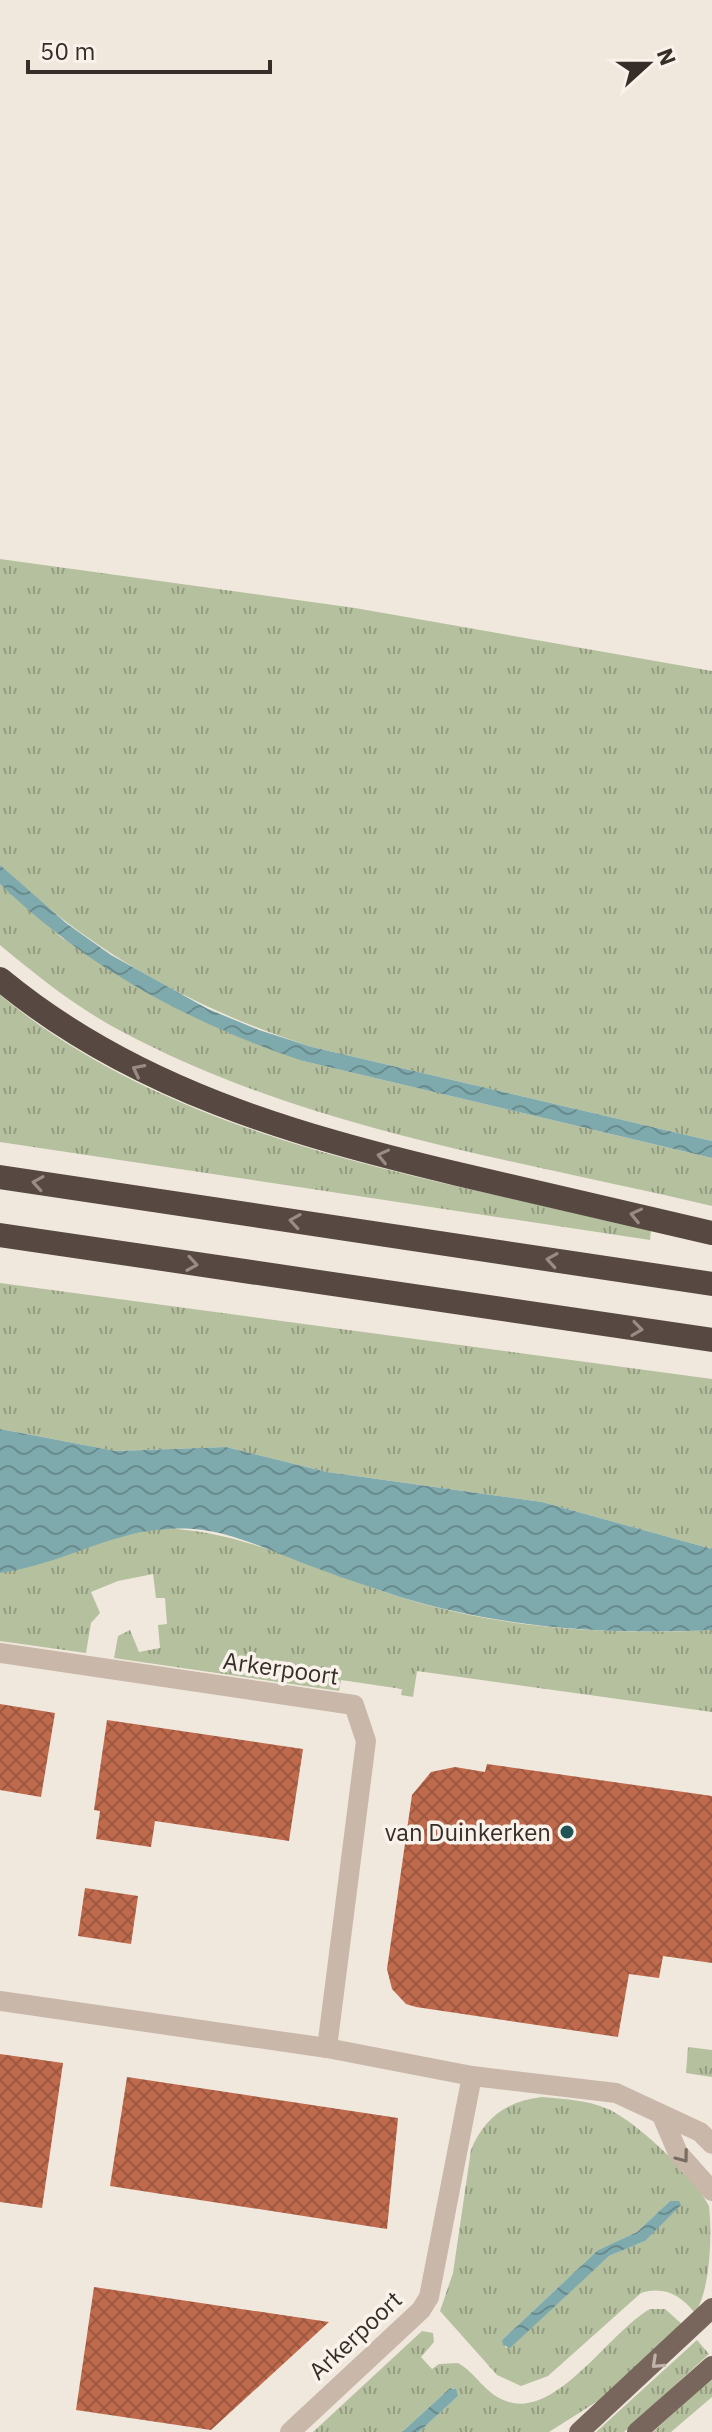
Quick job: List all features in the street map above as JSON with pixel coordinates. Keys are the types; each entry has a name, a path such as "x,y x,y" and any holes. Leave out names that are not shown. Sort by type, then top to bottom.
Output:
{"highway":[{"path":"0,979 103,1051 186,1093 235,1112 338,1145 712,1233"},
{"path":"0,1177 712,1284"},
{"path":"0,1235 712,1340"}],"main road":[{"path":"579,2432 674,2347 712,2308"},
{"path":"637,2432 712,2366"}],"street":[{"name":"Arkerpoort","path":"0,1653 354,1705 366,1741 327,2048"},
{"path":"0,2001 327,2048 472,2076 616,2093 646,2106 663,2118 700,2132 712,2144"},
{"name":"Arkerpoort","path":"290,2432 421,2310 429,2297 472,2076"},
{"path":"663,2118 678,2153 712,2191"}],"green space":[{"path":"0,559 355,608 712,671 712,1141 312,1047 268,1032 185,996 146,974 107,951 34,896 0,865"},
{"path":"0,884 62,938 303,1061 712,1158 712,1206 409,1137 260,1092 189,1064 87,1011 0,945"},
{"path":"0,995 71,1046 147,1087 227,1121 396,1172 651,1230 650,1240 0,1142"},
{"path":"0,1283 712,1379 712,1549 542,1502 327,1472 226,1447 116,1451 0,1429"},
{"path":"162,1528 193,1531 253,1545 400,1597 477,1616 593,1630 712,1630 712,1712 417,1671 413,1697 401,1695 402,1689 341,1680 339,1691 114,1658 118,1636 130,1630 139,1652 160,1648 158,1625 167,1624 165,1598 156,1598 153,1574 118,1581 91,1592 100,1613 91,1623 86,1653 0,1641 0,1573 107,1539"},
{"path":"688,2047 712,2050 712,2077 686,2073"},
{"path":"529,2099 575,2100 608,2109 649,2138 679,2166 709,2206 710,2245 704,2290 695,2313 684,2301 671,2294 657,2291 641,2293 548,2376 521,2386 497,2375 440,2311 453,2273 471,2150 490,2120 508,2107","holes":["670,2201 645,2241 609,2256 506,2348 502,2340 598,2250 637,2232"]},
{"path":"650,2309 665,2309 683,2325 609,2394 549,2432 419,2432 458,2396 454,2388 450,2388 402,2432 313,2432 422,2331 433,2333 434,2342 421,2357 432,2369 439,2364 458,2363 499,2398 525,2403 544,2398 563,2386"},
{"path":"697,2340 709,2354 624,2432 596,2432"},
{"path":"712,2378 712,2397 671,2432 653,2432"}],"water":[{"path":"0,865 66,923 111,955 208,1009 259,1030 312,1047 712,1141 712,1158 303,1061 261,1046 180,1010 104,967 68,942 0,884"},
{"path":"0,1429 116,1451 226,1447 327,1472 542,1502 712,1549 712,1630 593,1630 477,1616 400,1597 238,1538 193,1529 141,1532 26,1568 0,1573"},
{"path":"670,2201 679,2201 681,2205 645,2241 609,2256 510,2348 503,2345 502,2340 598,2250 637,2232"},
{"path":"450,2388 456,2389 458,2396 419,2432 402,2432"}],"building":[{"path":"0,1704 55,1713 41,1797 0,1790"},
{"path":"107,1720 303,1749 289,1841 155,1821 151,1847 96,1839 100,1811 94,1810"},
{"path":"487,1764 712,1796 712,1963 663,1956 659,1978 629,1974 618,2037 416,2007 406,2004 392,1989 387,1969 412,1795 431,1772 455,1767 485,1772"},
{"path":"85,1888 138,1896 131,1944 78,1936"},
{"path":"0,2054 63,2063 42,2208 0,2202"},
{"path":"127,2077 398,2118 387,2229 110,2186"},
{"path":"94,2287 329,2322 211,2430 76,2410"}],"place":[{"name":"van Duinkerken","path":"567,1832"}]}
